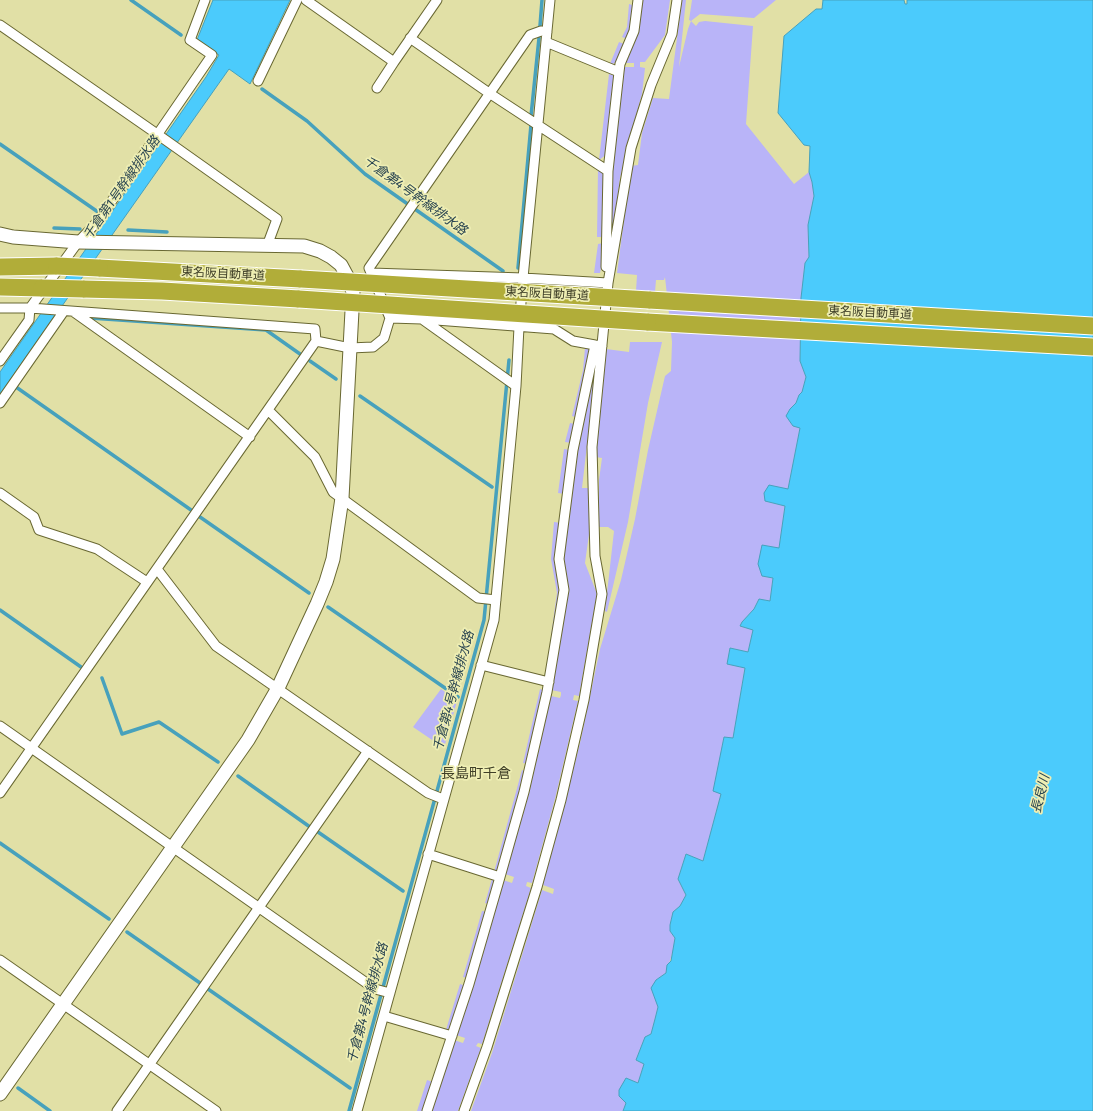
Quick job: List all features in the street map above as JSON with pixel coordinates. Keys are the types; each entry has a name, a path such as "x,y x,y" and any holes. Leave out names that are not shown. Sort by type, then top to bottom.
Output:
{"highway":[{"name":"東名阪自動車道","path":"0,267 57,266 99,268 1093,326"},
{"name":"東名阪自動車道","path":"0,287 162,291 750,328 1093,347"}],"street":[{"path":"0,361 29,320 32,309 98,221 212,55 190,40 205,0"},
{"path":"258,81 297,0"},
{"path":"306,0 394,62"},
{"path":"377,88 437,0"},
{"path":"357,1111 384,1016 384,991 428,854 442,798 494,620 490,600 514,384 550,0"},
{"path":"608,283 606,258 608,171 620,64 634,32 638,0"},
{"path":"427,1111 469,984 500,877 524,792 549,682 564,590 559,559 573,450 598,345 631,148 651,85 672,34 677,0"},
{"path":"0,25 158,134 277,219 267,246"},
{"path":"316,341 350,348 373,347 384,338 390,318 368,268 530,35 541,31 547,32"},
{"path":"410,38 489,93 608,171"},
{"path":"546,42 619,72"},
{"path":"0,234 13,237 82,242 304,246 320,251 341,265 353,292 342,498 334,551 326,582 278,688 248,740 0,1094"},
{"path":"371,274 523,278 608,283"},
{"path":"0,308 66,311 316,329 316,341 0,793"},
{"path":"0,403 66,311"},
{"path":"66,311 250,436"},
{"path":"390,318 554,329 573,340 598,345"},
{"path":"422,319 514,384"},
{"path":"464,1111 487,1047 537,887 561,800 584,700 602,594 595,556 592,447 598,345"},
{"path":"268,410 315,457 333,492 478,598 490,600"},
{"path":"0,493 34,517 39,530 97,549 147,582"},
{"path":"157,569 216,646 431,794 442,798"},
{"path":"481,664 549,682"},
{"path":"0,726 173,848 384,991"},
{"path":"117,1111 368,751"},
{"path":"428,854 500,877"},
{"path":"0,960 216,1111"},
{"path":"384,1016 452,1036"}],"shaded area":[{"path":"641,0 670,0 665,35 645,62 640,62 640,67 645,68 642,94 620,178 610,256 612,159 624,67 634,67 634,63 624,63"},
{"path":"682,0 686,0 679,67 691,21 696,26 699,22 705,21 753,26 746,124 794,184 809,172 812,182 814,196 808,225 809,257 805,263 801,298 800,361 806,377 802,392 796,403 790,409 793,426 800,428 788,489 765,501 785,506 779,549 762,546 762,576 773,578 770,601 759,599 754,609 740,626 753,630 748,652 730,648 727,664 745,667 733,739 724,737 721,752 721,794 703,861 686,854 678,879 686,895 680,906 673,912 670,931 675,938 673,951 666,973 656,980 658,1007 651,1034 645,1037 636,1060 644,1064 638,1083 626,1078 619,1096 626,1103 623,1111 471,1111 492,1053 542,890 553,894 554,889 543,885 580,743 600,649 621,580 665,376 671,371 672,342 665,277 664,280 656,280 655,292 636,291 637,275 617,273 631,166 638,165 642,133 653,98 669,99"},
{"path":"692,0 776,0 754,18 700,14 691,21 689,20"},
{"path":"629,4 635,6 628,39 622,37 627,27"},
{"path":"619,42 624,44 618,61 611,65 610,64"},
{"path":"609,74 616,76 607,154 599,160"},
{"path":"598,168 605,173 604,237 597,237"},
{"path":"603,243 603,258 600,273 594,273 598,244"},
{"path":"630,342 662,342 648,403 628,522 607,612 605,611 614,531 608,527 599,527 599,480 602,458 596,457 606,349 629,352"},
{"path":"591,347 578,415 575,417 572,416 583,370 585,348"},
{"path":"596,359 582,488 589,488 590,527 585,563 597,594 579,696 574,695 573,700 578,701 555,799 532,883 527,882 526,886 531,888 482,1044 478,1043 476,1046 481,1048 458,1111 430,1111 454,1040 463,1043 465,1038 456,1035 503,880 512,883 514,877 505,874 529,793 551,696 560,698 561,695 561,692 551,690 568,591 562,559 576,453"},
{"path":"570,423 575,424 572,443 565,442"},
{"path":"564,449 570,450 565,494 558,493"},
{"path":"554,522 561,523 562,590 553,637 551,636 557,593 551,559"},
{"path":"441,689 457,701 444,748 413,727"},
{"path":"540,689 545,691 528,764 523,763"},
{"path":"522,770 526,772 499,870 494,872"},
{"path":"492,879 496,884 488,904 485,903"},
{"path":"482,911 488,912 467,978 463,977"},
{"path":"460,984 465,987 451,1030 445,1033"},
{"path":"427,1080 433,1082 423,1111 417,1111"}],"water":[{"path":"213,0 290,0 250,84 229,69 0,394 0,372 206,77 219,55 197,40"},
{"name":"長良川","path":"823,0 904,0 905,4 907,4 907,0 1093,0 1093,1111 623,1111 626,1103 619,1096 619,1090 626,1078 638,1083 644,1064 636,1060 645,1037 651,1034 658,1007 651,988 656,980 666,973 667,965 671,961 675,938 670,931 670,925 673,912 680,906 686,895 678,879 686,854 703,861 721,794 713,791 724,737 733,738 745,668 727,664 730,648 748,652 753,630 740,626 754,609 759,599 770,601 773,578 762,576 758,564 762,545 779,548 785,506 765,501 764,493 769,485 788,489 800,428 793,426 786,416 802,392 806,377 800,361 801,298 805,263 809,257 808,225 814,196 809,172 810,146 804,145 778,113 784,36 816,9 822,9"}],"waterway":[{"path":"131,0 181,35"},
{"path":"540,26 542,0"},
{"path":"531,116 539,38"},
{"name":"千倉第4号幹線排水路","path":"262,89 307,121 365,174 503,271"},
{"path":"518,268 531,125"},
{"name":"千倉第1号幹線排水路","path":"0,144 98,212"},
{"name":"千倉第1号幹線排水路","path":"54,228 80,229"},
{"path":"128,230 167,232"},
{"path":"90,318 266,330 300,354"},
{"name":"千倉第4号幹線排水路","path":"349,1111 484,620 509,360"},
{"path":"310,361 336,379"},
{"path":"16,387 191,510"},
{"path":"360,396 492,487"},
{"path":"200,517 309,593"},
{"path":"328,607 458,697"},
{"path":"0,610 81,667"},
{"path":"102,678 122,734 159,722 218,762"},
{"path":"238,776 310,827"},
{"path":"318,832 403,891"},
{"path":"0,843 109,919"},
{"path":"127,932 200,983"},
{"path":"208,989 350,1088"},
{"path":"18,1088 50,1111"}],"district":[{"name":"長島町千倉","path":"476,774"}]}
